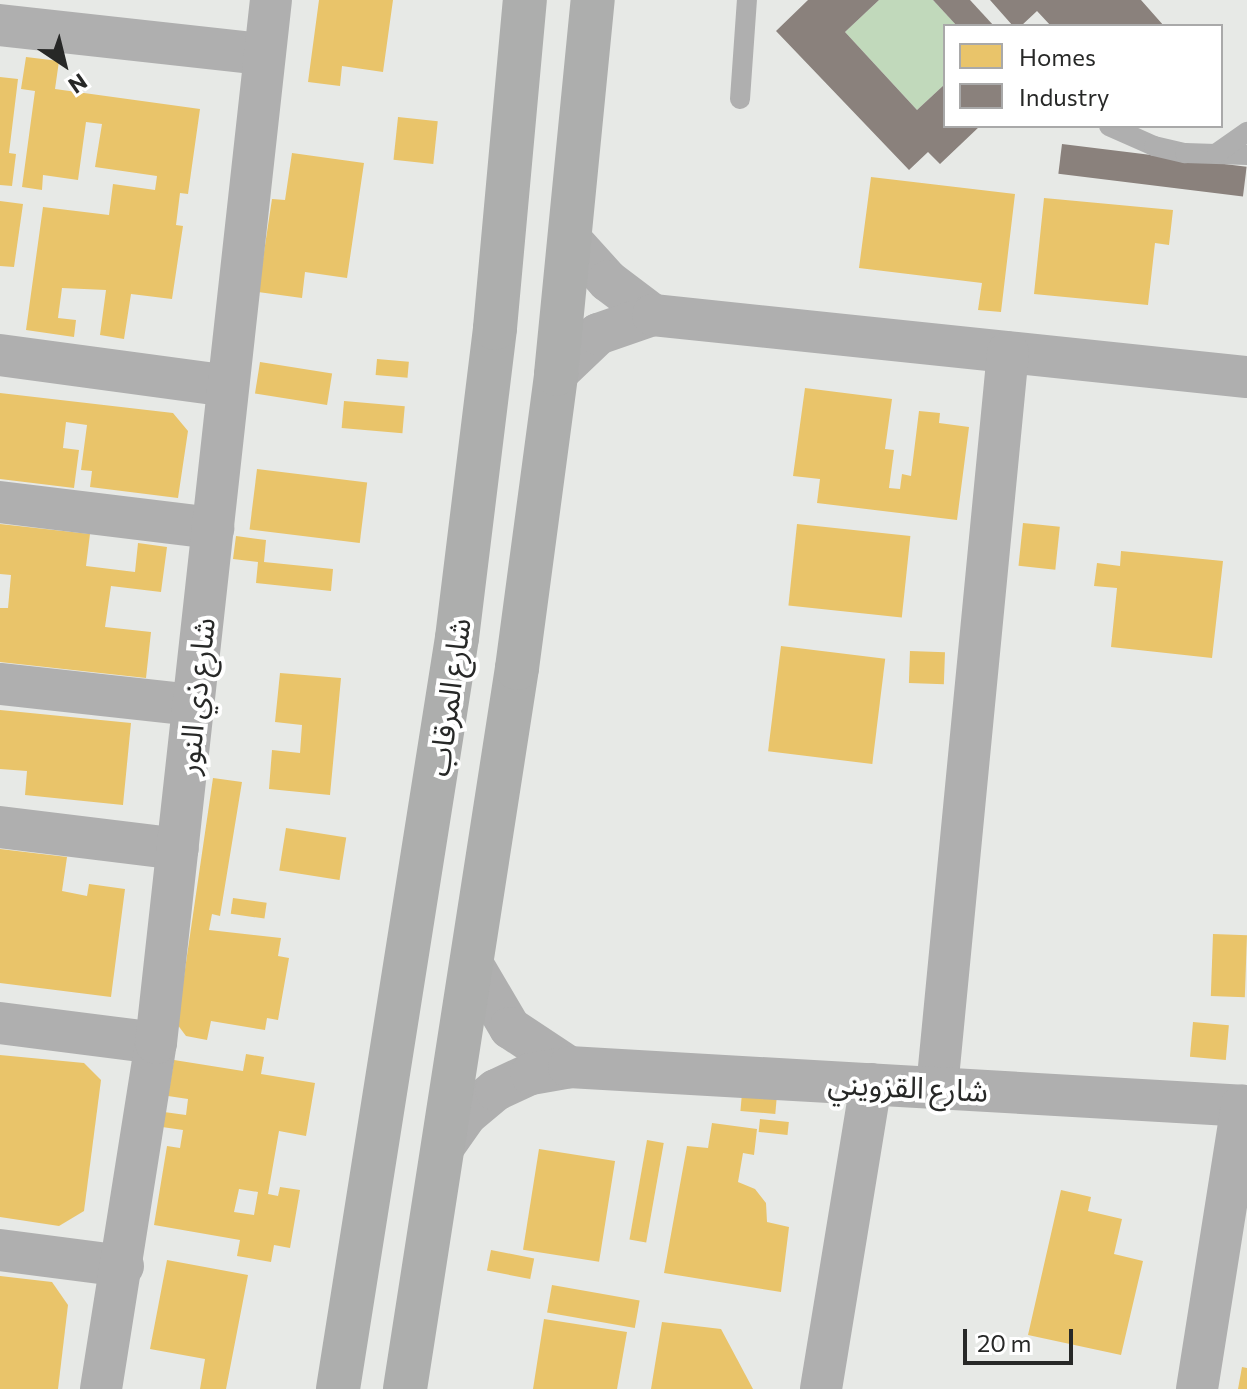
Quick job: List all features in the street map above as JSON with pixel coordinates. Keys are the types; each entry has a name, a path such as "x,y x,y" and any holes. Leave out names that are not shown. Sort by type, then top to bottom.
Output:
{"main road":[{"name":"شارع المرقاب","path":"338,1389 457,638 495,328 525,0"},
{"path":"405,1389 474,967 556,374 593,0"}],"street":[{"name":"شارع ذي النور","path":"101,1389 123,1266 156,1043 271,0"},
{"path":"0,25 264,54"},
{"path":"570,239 608,281 653,315"},
{"path":"556,374 598,334 653,315 1247,377"},
{"path":"937,1088 1008,352"},
{"path":"0,355 228,386"},
{"path":"0,502 213,528"},
{"path":"0,684 194,705"},
{"path":"0,827 178,849"},
{"path":"474,967 510,1028 569,1067"},
{"path":"0,1023 156,1043"},
{"name":"شارع القزويني","path":"445,1145 466,1115 496,1090 531,1074 569,1067 1244,1106"},
{"path":"821,1389 871,1084"},
{"path":"1197,1389 1244,1106"},
{"path":"0,1250 123,1266"}],"lane":[{"path":"740,99 747,0"},
{"path":"1114,128 1154,146 1247,155"},
{"path":"1217,153 1247,132"}],"green space":[{"path":"879,0 933,0 955,24 943,24 943,86 917,110 845,32"}],"building: Homes":[{"path":"319,0 393,0 383,72 342,66 340,86 308,82"},
{"path":"26,57 59,61 55,89 200,109 188,194 180,193 176,225 183,226 172,299 131,294 124,339 100,335 106,290 62,288 58,318 76,320 74,337 26,330 43,207 109,215 113,184 155,190 157,176 95,167 102,124 86,122 78,180 43,175 42,190 22,187 35,91 21,89"},
{"path":"0,77 18,79 9,153 16,154 12,186 0,185"},
{"path":"398,117 438,121 433,164 394,160"},
{"path":"292,153 364,163 347,278 305,272 302,298 258,292 272,199 285,200"},
{"path":"871,177 1015,194 1001,312 978,310 982,283 859,268"},
{"path":"1044,198 1173,210 1169,245 1155,243 1148,305 1034,294"},
{"path":"0,201 23,204 14,267 0,266"},
{"path":"377,359 409,362 407,378 376,375"},
{"path":"260,362 332,373 327,405 255,394"},
{"path":"805,388 892,399 885,449 894,450 889,488 900,489 902,474 911,476 919,411 940,413 939,423 969,427 957,520 817,503 820,479 793,476"},
{"path":"0,393 173,413 188,431 178,498 90,487 92,471 81,470 87,425 66,422 63,448 79,450 74,488 0,479"},
{"path":"344,401 405,406 402,433 342,428"},
{"path":"257,469 367,483 360,543 250,530"},
{"path":"1023,523 1060,527 1055,570 1019,566"},
{"path":"0,524 90,534 86,566 135,572 138,543 167,547 161,592 111,586 105,627 151,632 146,678 0,662 0,608 8,608 11,575 0,574"},
{"path":"797,524 910,536 902,617 788,606"},
{"path":"236,536 266,540 264,562 333,569 331,591 256,583 258,562 233,559"},
{"path":"1121,551 1223,561 1212,658 1111,647 1117,588 1094,586 1097,563 1120,566"},
{"path":"781,646 885,659 872,764 768,751"},
{"path":"910,651 945,652 944,684 909,683"},
{"path":"280,673 341,678 330,795 269,789 272,750 300,753 302,725 275,722"},
{"path":"0,710 131,723 123,805 25,795 27,771 0,769"},
{"path":"213,778 242,782 220,916 212,914 209,930 281,938 278,956 289,958 278,1020 267,1018 265,1030 211,1021 207,1040 186,1036 177,1024"},
{"path":"286,828 346,838 340,880 279,870"},
{"path":"0,849 67,857 62,891 87,896 89,884 125,889 111,997 0,983"},
{"path":"233,898 267,903 264,919 231,914"},
{"path":"1213,934 1247,935 1245,997 1211,996"},
{"path":"1193,1022 1229,1025 1226,1060 1190,1057"},
{"path":"246,1054 264,1057 261,1074 315,1083 306,1136 279,1131 268,1194 278,1196 280,1187 300,1190 290,1248 274,1245 271,1262 237,1256 240,1240 154,1225 167,1146 180,1148 183,1130 162,1127 164,1112 186,1115 188,1099 168,1096 174,1060 243,1071","holes":["239,1189 258,1192 254,1215 234,1212"]},
{"path":"0,1055 84,1063 101,1080 84,1211 59,1226 0,1217"},
{"path":"742,1093 777,1096 775,1114 740,1111"},
{"path":"760,1119 789,1122 787,1135 759,1132"},
{"path":"712,1123 757,1129 754,1155 743,1153 738,1182 755,1189 766,1203 767,1222 789,1227 781,1292 664,1273 687,1146 708,1148"},
{"path":"647,1140 664,1143 646,1242 629,1239"},
{"path":"539,1149 615,1161 599,1262 523,1250"},
{"path":"1061,1190 1091,1197 1088,1211 1122,1219 1114,1254 1143,1261 1121,1355 1028,1335"},
{"path":"491,1250 534,1258 530,1279 487,1271"},
{"path":"167,1260 248,1275 226,1389 200,1389 205,1359 150,1349"},
{"path":"0,1276 52,1282 68,1305 58,1389 0,1389"},
{"path":"552,1285 640,1300 635,1328 547,1313"},
{"path":"544,1319 627,1332 617,1389 533,1389"},
{"path":"662,1322 721,1329 753,1389 651,1389"},
{"path":"1242,1367 1247,1368 1247,1389 1238,1389"}],"building: Industry":[{"path":"808,0 879,0 845,32 917,110 943,86 943,128 978,128 940,164 928,152 909,170 776,31"},
{"path":"933,0 970,0 992,24 955,24"},
{"path":"990,0 1141,0 1162,24 1049,24 1037,11 1023,24 1011,24"},
{"path":"1062,144 1247,167 1243,196 1058,174"}]}
